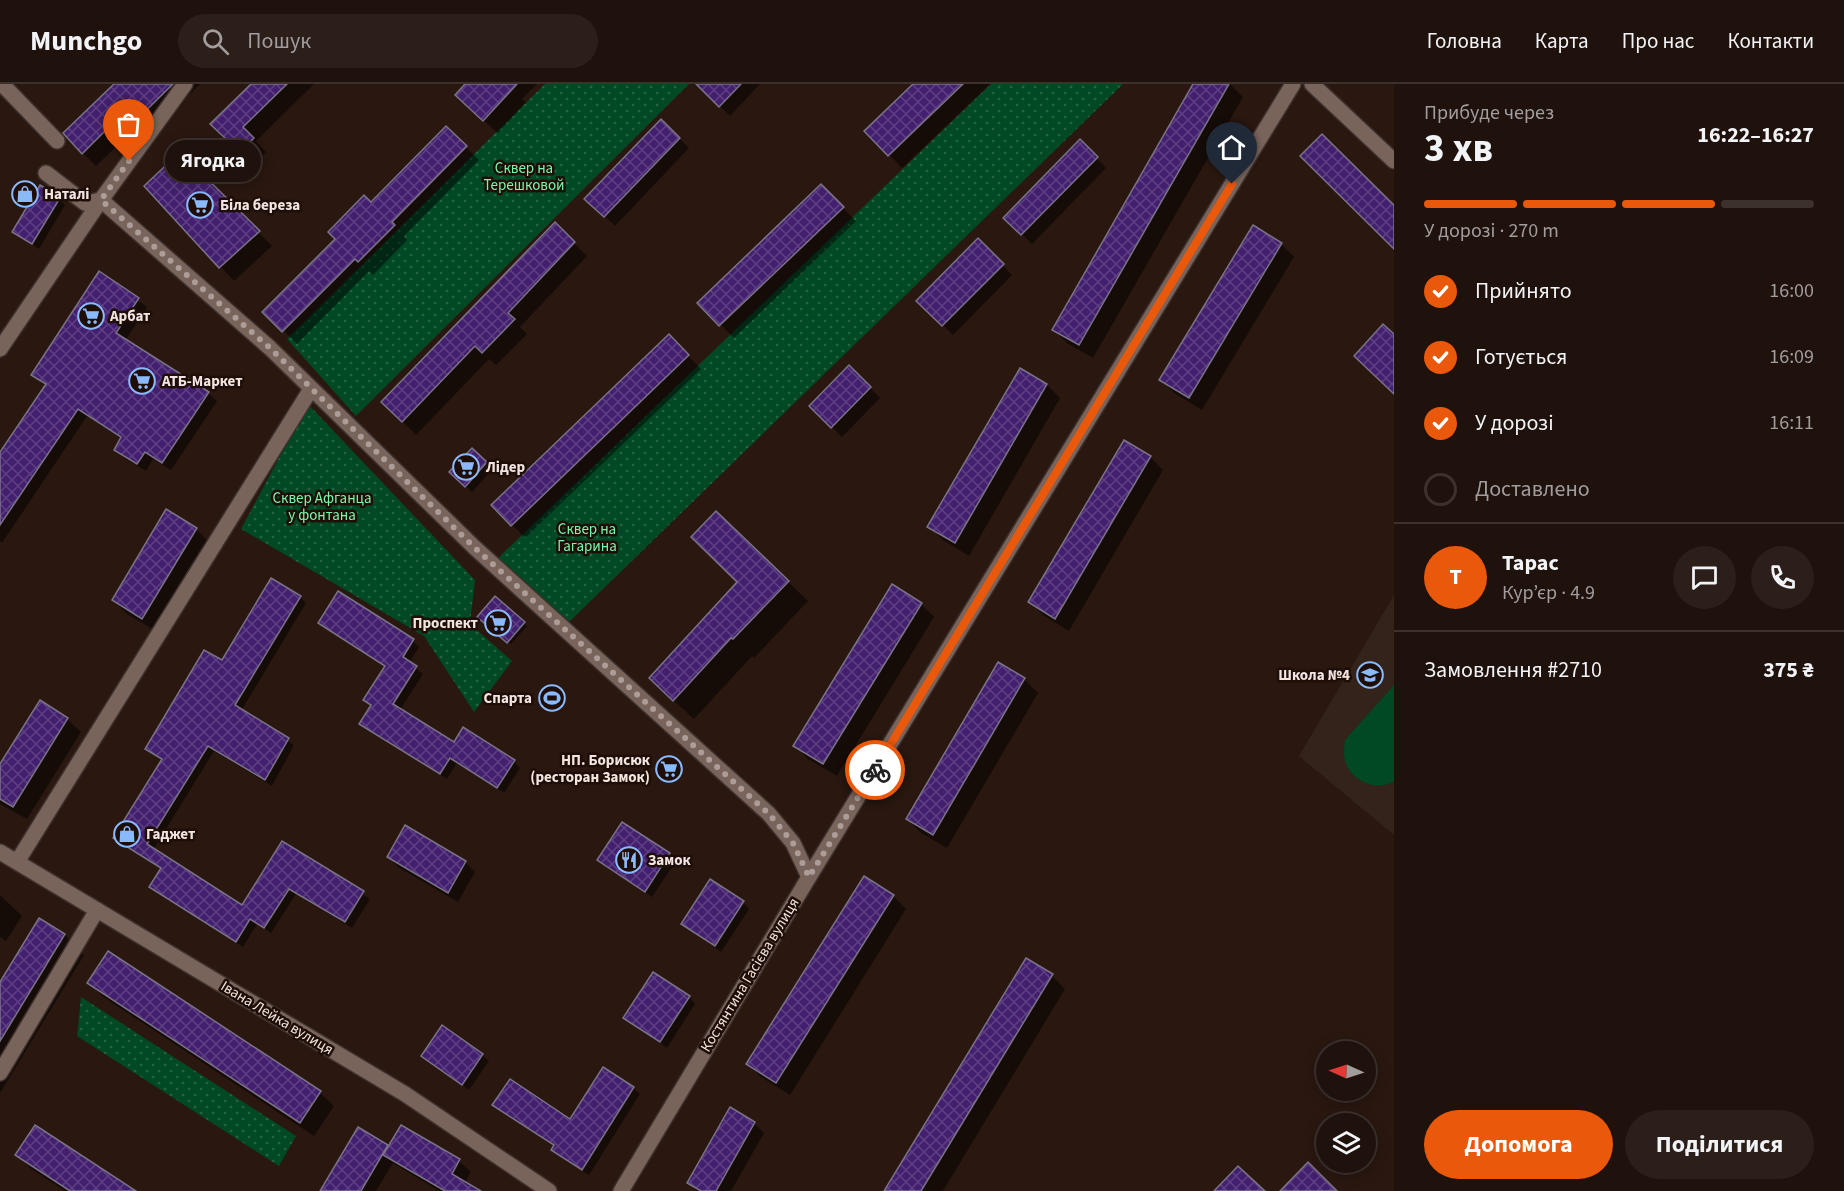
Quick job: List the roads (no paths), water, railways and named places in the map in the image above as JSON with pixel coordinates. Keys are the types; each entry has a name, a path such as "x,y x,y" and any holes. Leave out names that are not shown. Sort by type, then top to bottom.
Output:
{"street":[{"path":"2,84 57,141"},
{"path":"0,349 101,200 185,84"},
{"name":"Костянтина Гасієва вулиця","path":"621,1191 809,877 1293,84"},
{"path":"1312,84 1394,161"},
{"path":"46,173 85,203 101,200"},
{"path":"101,200 270,348 474,547 769,814 793,843 809,877"},
{"path":"16,862 311,389"},
{"name":"Івана Лейка вулиця","path":"0,852 405,1094 549,1191"},
{"path":"0,1073 97,910"}],"place":[{"name":"Ягодка","path":"129,161"},
{"name":"Наталі","path":"25,194"},
{"name":"Біла береза","path":"200,205"},
{"name":"Арбат","path":"91,316"},
{"name":"АТБ-Маркет","path":"142,381"},
{"name":"Лідер","path":"466,467"},
{"name":"Проспект","path":"498,623"},
{"name":"Школа №4","path":"1370,675"},
{"name":"Спарта","path":"552,698"},
{"name":"НП. Борисюк (ресторан Замок)","path":"669,769"},
{"name":"Гаджет","path":"127,834"},
{"name":"Замок","path":"629,860"}],"park label":[{"name":"Сквер на Терешковой","path":"524,176"},
{"name":"Сквер Афганца у фонтана","path":"322,506"},
{"name":"Сквер на Гагарина","path":"587,538"}]}
